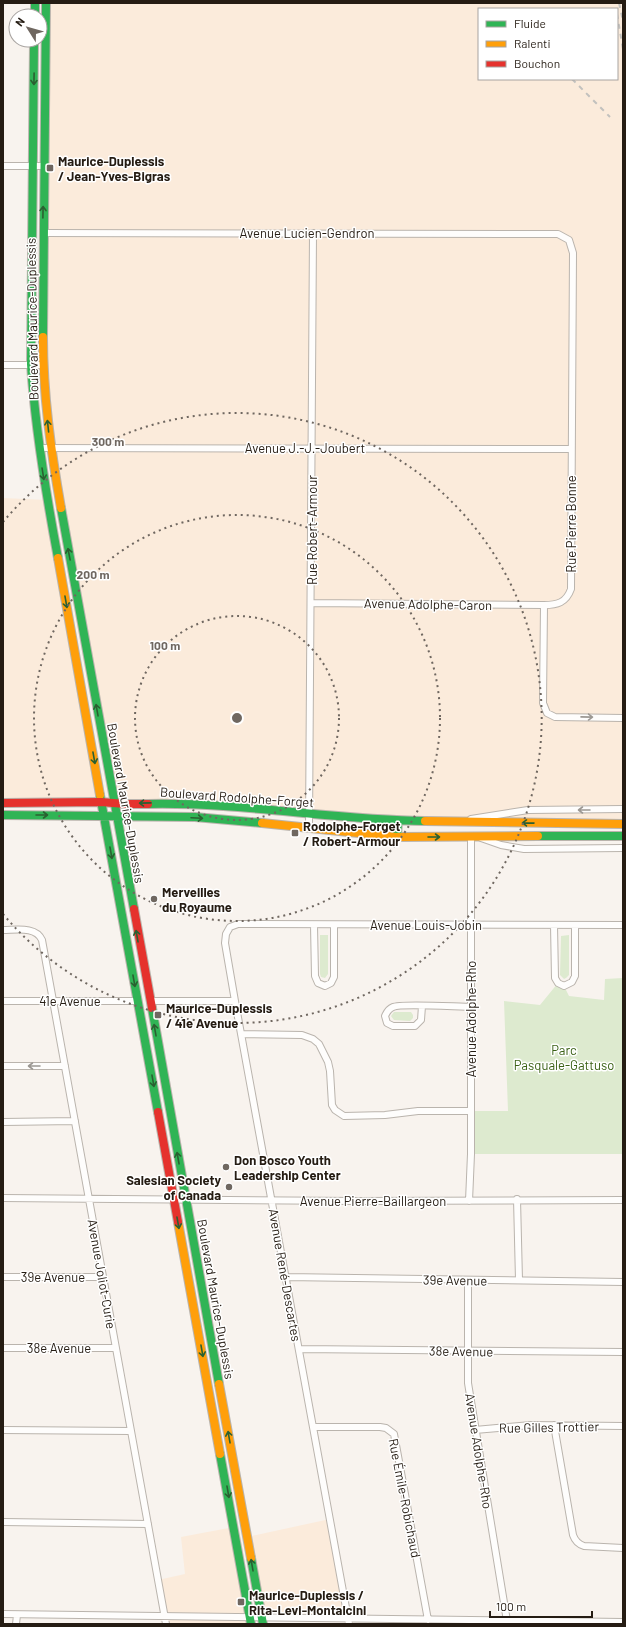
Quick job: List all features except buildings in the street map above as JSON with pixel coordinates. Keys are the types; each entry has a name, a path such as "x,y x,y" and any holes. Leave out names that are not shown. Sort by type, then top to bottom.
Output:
{"street":[{"name":"Boulevard Maurice-Duplessis","path":"46,3 43,365 50,447 262,1621"},
{"name":"Boulevard Maurice-Duplessis","path":"34,48 31,364 39,448 101,802 251,1620"},
{"path":"3,166 44,166"},
{"name":"Avenue Lucien-Gendron","path":"43,233 558,234 569,240"},
{"name":"Rue Robert-Armour","path":"309,827 312,602 313,234"},
{"name":"Rue Pierre Bonne","path":"544,605 554,605 565,600 571,589 573,253 569,240"},
{"path":"3,365 43,365"},
{"name":"Avenue J.-J.-Joubert","path":"39,448 571,449"},
{"name":"Avenue Adolphe-Caron","path":"312,602 544,605"},
{"path":"544,605 543,703 547,713 551,716 623,718"},
{"name":"Boulevard Rodolphe-Forget","path":"3,802 180,803 398,821 623,824"},
{"path":"455,822 528,810 623,810"},
{"name":"Boulevard Rodolphe-Forget","path":"3,815 195,817 309,827 397,837 623,836"},
{"path":"397,837 398,821"},
{"name":"Boulevard Rodolphe-Forget","path":"475,837 500,845 524,849 623,848"},
{"name":"Avenue Adolphe-Rho","path":"469,1201 472,1008 471,924 475,837"},
{"name":"Avenue Louis-Jobin","path":"230,927 238,924 623,925"},
{"path":"314,925 315,976 318,983 325,986 331,983 334,977 334,925"},
{"path":"554,925 555,978 558,983 564,986 572,982 575,976 575,925"},
{"name":"Avenue René-Descartes","path":"230,927 226,934 225,944 348,1622"},
{"name":"Avenue Joliot-Curie","path":"3,930 30,930 38,933 42,940 166,1624"},
{"name":"41e Avenue","path":"3,1001 138,1001"},
{"path":"150,1001 235,1001"},
{"path":"422,1006 421,1020 415,1026 393,1026 387,1023 385,1016 388,1010 394,1006 422,1006 472,1008"},
{"path":"241,1034 302,1035 319,1044 328,1062 330,1071 332,1105 335,1110 344,1116 385,1115 418,1111 471,1111"},
{"path":"3,1066 65,1066"},
{"path":"3,1122 75,1121"},
{"name":"Avenue Pierre-Baillargeon","path":"3,1198 469,1201 517,1199 623,1200"},
{"path":"517,1199 519,1280"},
{"name":"39e Avenue","path":"3,1277 103,1277"},
{"name":"39e Avenue","path":"286,1278 623,1282"},
{"name":"Avenue Adolphe-Rho","path":"468,1281 468,1383 507,1621"},
{"name":"38e Avenue","path":"3,1348 116,1348"},
{"name":"38e Avenue","path":"299,1349 623,1352"},
{"path":"554,1425 575,1540 584,1546 623,1548"},
{"name":"Rue Gilles Trottier","path":"475,1430 509,1426 623,1426"},
{"name":"Rue Émile-Robichaud","path":"313,1427 380,1427 386,1428 394,1434 428,1620"},
{"path":"3,1430 131,1431"},
{"path":"3,1522 148,1524"},
{"path":"3,1614 164,1616 262,1621 348,1622 428,1620 623,1622"},
{"path":"16,1624 17,1615"},
{"path":"92,1616 92,1624"}],"shaded area":[{"path":"46,3 623,3 623,825 509,822 114,803 50,447 44,166 45,48 48,48 48,8 46,8"},
{"path":"3,498 47,500 101,802 3,803"},
{"path":"330,1519 348,1619 262,1617 247,1537"},
{"path":"234,1527 251,1624 166,1624 158,1580 185,1574 181,1537"}],"green space":[{"path":"320,935 328,935 328,974 325,978 321,977 320,974"},
{"path":"569,935 569,975 564,979 560,975 561,936"},
{"name":"Parc Pasquale-Gattuso","path":"623,978 623,1154 471,1154 471,1111 508,1111 504,1001 540,1005 558,983 564,986 569,996 604,1000 605,979"},
{"path":"394,1012 411,1012 413,1018 410,1021 394,1020 391,1016"}],"railway":[{"path":"619,3 623,21"},
{"path":"618,20 623,49"},
{"path":"573,80 610,117"}],"traffic: fast":[{"path":"35,3 35,8"},
{"path":"43,337 46,3"},
{"path":"34,48 31,364 35,413 49,510 58,558"},
{"path":"61,508 134,909"},
{"path":"100,795 158,1112"},
{"path":"148,804 183,804 252,808 356,818 425,821"},
{"path":"3,815 195,817 262,823"},
{"path":"397,837 398,821"},
{"path":"538,836 623,836"},
{"path":"152,1008 219,1384"},
{"path":"220,1454 251,1624"},
{"path":"251,1558 263,1624"}],"traffic: slow":[{"path":"43,337 44,380 48,423 61,508"},
{"path":"58,558 100,795"},
{"path":"425,821 623,824"},
{"path":"262,823 397,837 538,836"},
{"path":"178,1222 220,1454"},
{"path":"219,1384 251,1558"}],"traffic: jam":[{"path":"3,803 101,802 148,804"},
{"path":"134,909 152,1008"},
{"path":"158,1112 178,1222"}],"place":[{"name":"Maurice-Duplessis / Jean-Yves-Bigras","path":"50,168"},
{"name":"Rodolphe-Forget / Robert-Armour","path":"295,833"},
{"name":"Merveilles du Royaume","path":"154,899"},
{"name":"Maurice-Duplessis / 41e Avenue","path":"158,1015"},
{"name":"Don Bosco Youth Leadership Center","path":"226,1167"},
{"name":"Salesian Society of Canada","path":"229,1187"},
{"name":"Maurice-Duplessis / Rita-Levi-Montalcini","path":"241,1602"}]}
